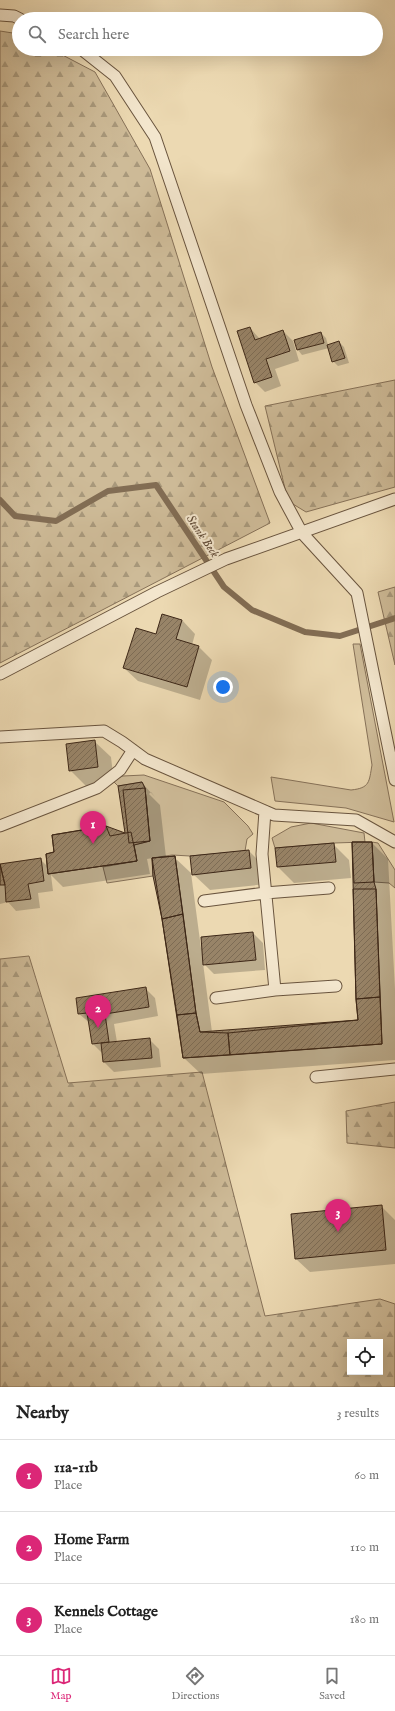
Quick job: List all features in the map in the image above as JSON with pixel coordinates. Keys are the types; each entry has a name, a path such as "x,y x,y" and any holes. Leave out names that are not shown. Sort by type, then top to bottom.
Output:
{"lane":[{"path":"0,15 12,16"},
{"path":"90,56 116,76 155,137 246,405 280,492 302,533 357,593 395,780"},
{"path":"0,674 226,559 395,499"},
{"path":"0,737 104,731 145,759 274,815 356,820 395,842"},
{"path":"0,826 97,788 120,770 133,750"},
{"path":"265,811 262,854 274,990"},
{"path":"204,901 265,893 328,888"},
{"path":"216,998 274,990 336,986"},
{"path":"316,1077 395,1069"}],"green space":[{"path":"0,31 12,33 12,56 64,56 95,72 150,169 212,367 270,523 0,663"},
{"path":"395,380 395,487 306,512 288,501 265,406"},
{"path":"395,587 395,665 378,592"},
{"path":"353,644 360,644 394,822 346,808 275,801 271,777 351,790 362,788 368,783 372,765"},
{"path":"144,775 224,802 248,826 253,834 247,839 245,851 190,856 172,855 152,858 153,876 107,883 103,867 137,861 134,845 150,841 145,788 142,782 118,786 112,780 123,776"},
{"path":"311,823 364,833 365,842 275,848 272,838 291,827"},
{"path":"372,842 378,843 395,870 395,888 389,883 374,882"},
{"path":"29,956 68,1083 202,1072 265,1316 380,1299 395,1304 395,1387 0,1387 0,959"},
{"path":"395,1102 395,1148 347,1143 346,1111"}],"building":[{"path":"250,327 255,340 283,330 290,351 266,359 272,377 254,383 237,331"},
{"path":"321,332 324,343 297,350 294,340"},
{"path":"339,341 345,358 332,362 327,345"},
{"path":"162,614 182,620 176,639 199,646 187,687 123,668 136,628 156,634"},
{"path":"95,740 98,767 69,771 66,744"},
{"path":"142,782 145,788 150,841 134,845 137,861 48,874 46,854 54,852 52,835 106,826 125,833 118,786"},
{"path":"145,788 150,841 129,843 123,790"},
{"path":"106,826 110,836 131,832 137,861 48,874 46,854 54,852 52,835"},
{"path":"352,842 372,842 374,882 376,889 382,1044 183,1058 162,919 153,876 152,858 175,856 196,1013 200,1032 358,1020 356,999"},
{"path":"352,842 372,842 374,882 354,883"},
{"path":"334,843 336,862 277,867 275,848"},
{"path":"249,850 251,868 192,875 190,856"},
{"path":"175,856 183,914 162,919 152,858"},
{"path":"41,858 44,881 28,884 31,899 6,902 5,885 0,864"},
{"path":"0,864 5,885 0,885"},
{"path":"353,889 376,889 380,997 356,999"},
{"path":"183,914 196,1013 177,1015 162,919"},
{"path":"253,932 256,960 203,965 201,937"},
{"path":"146,987 149,1007 105,1014 109,1042 92,1044 87,1013 78,1014 76,998"},
{"path":"380,997 382,1044 230,1055 228,1033 358,1020 356,999"},
{"path":"196,1013 200,1032 228,1033 230,1055 183,1058 177,1015"},
{"path":"150,1038 152,1058 103,1062 101,1043"},
{"path":"382,1205 386,1250 295,1259 291,1214"}],"waterway":[{"name":"Stank Beck","path":"0,500 15,516 56,521 108,491 156,485 224,587 252,610 305,632 340,636 395,618"}],"place":[{"name":"11a-11b","path":"93,844"},
{"name":"Home Farm","path":"98,1028"},
{"name":"Kennels Cottage","path":"338,1232"}]}
